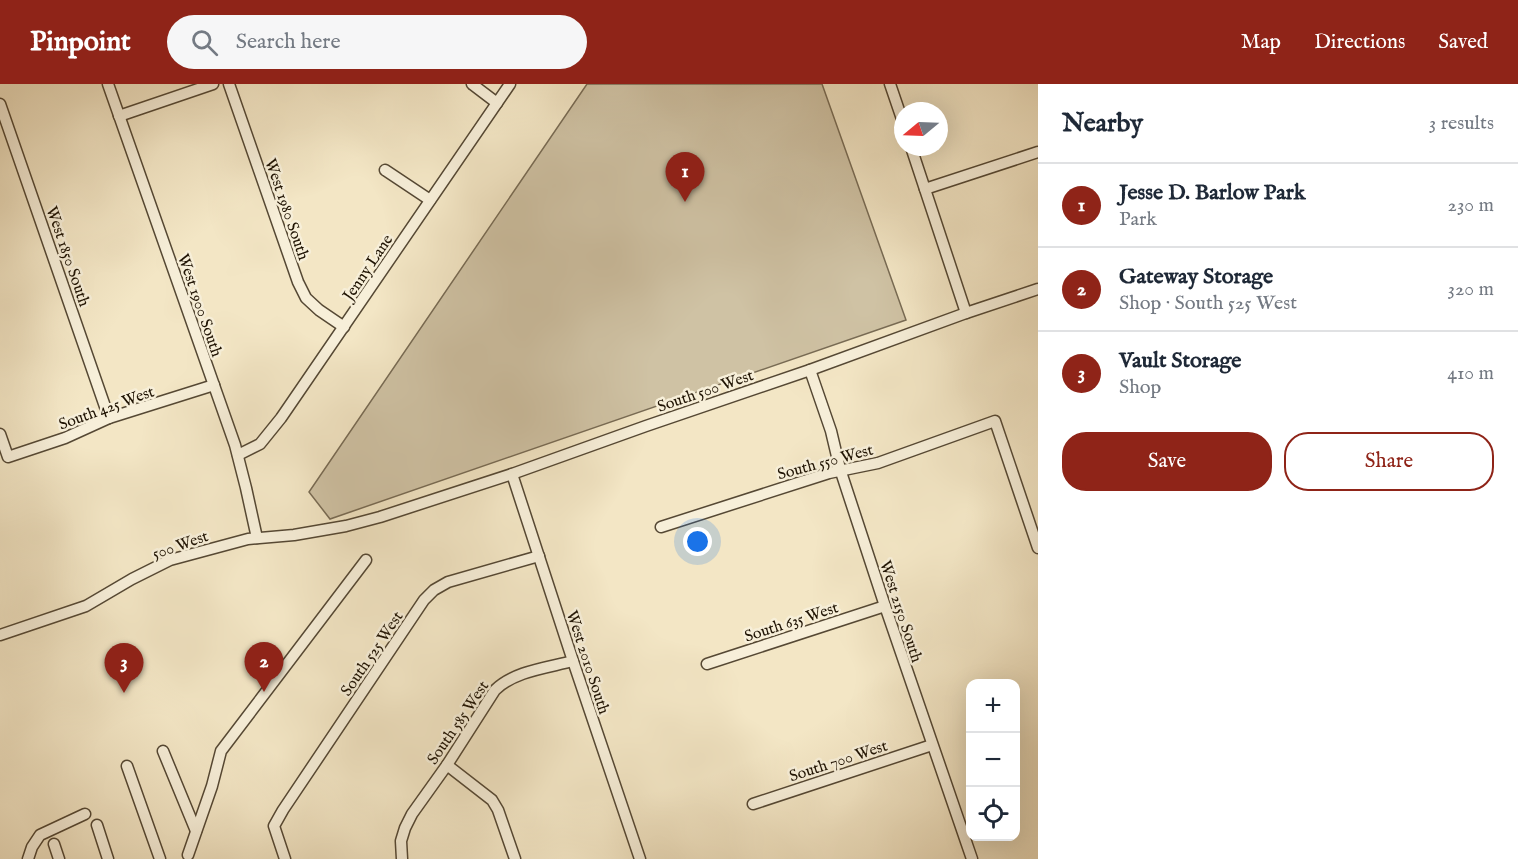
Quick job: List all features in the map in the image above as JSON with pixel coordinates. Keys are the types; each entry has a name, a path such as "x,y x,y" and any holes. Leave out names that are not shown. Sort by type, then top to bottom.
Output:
{"street":[{"name":"West 1900 South","path":"108,84 238,455 257,538"},
{"path":"119,116 213,84"},
{"name":"West 1980 South","path":"229,84 298,282 306,298 344,327"},
{"path":"472,84 497,103"},
{"name":"Jenny Lane","path":"238,455 260,444 281,418 510,84"},
{"path":"890,84 896,102"},
{"name":"West 1850 South","path":"0,104 109,418"},
{"path":"925,189 1038,152"},
{"path":"914,156 966,314"},
{"path":"385,170 430,200"},
{"name":"South 500 West","path":"380,517 512,474 1038,290"},
{"name":"West 2150 South","path":"810,370 885,606 972,859"},
{"name":"South 425 West","path":"0,434 8,457 64,438 109,418 214,385"},
{"name":"South 550 West","path":"661,527 840,469 878,463 995,421 1038,548"},
{"name":"West 2010 South","path":"512,474 640,859"},
{"name":"500 West","path":"0,635 86,606 170,560 248,538 294,536 380,517"},
{"name":"South 525 West","path":"285,859 274,826 424,600 434,590 448,582 539,556"},
{"path":"188,858 212,786 220,751 366,560"},
{"name":"South 635 West","path":"707,664 885,606"},
{"name":"South 585 West","path":"402,859 401,841 412,814 447,765 495,690 513,677 573,662"},
{"name":"South 700 West","path":"753,804 932,745"},
{"path":"163,751 196,831"},
{"path":"127,765 160,859"},
{"path":"447,765 492,800 498,810 515,859"},
{"path":"28,859 40,835 85,814"},
{"path":"97,825 108,859"},
{"path":"54,844 59,859"}],"shaded area":[{"path":"587,84 822,84 906,320 330,519 309,492"}],"place":[{"name":"Jesse D. Barlow Park","path":"685,202"},
{"name":"Gateway Storage","path":"264,692"},
{"name":"Vault Storage","path":"124,693"}]}
